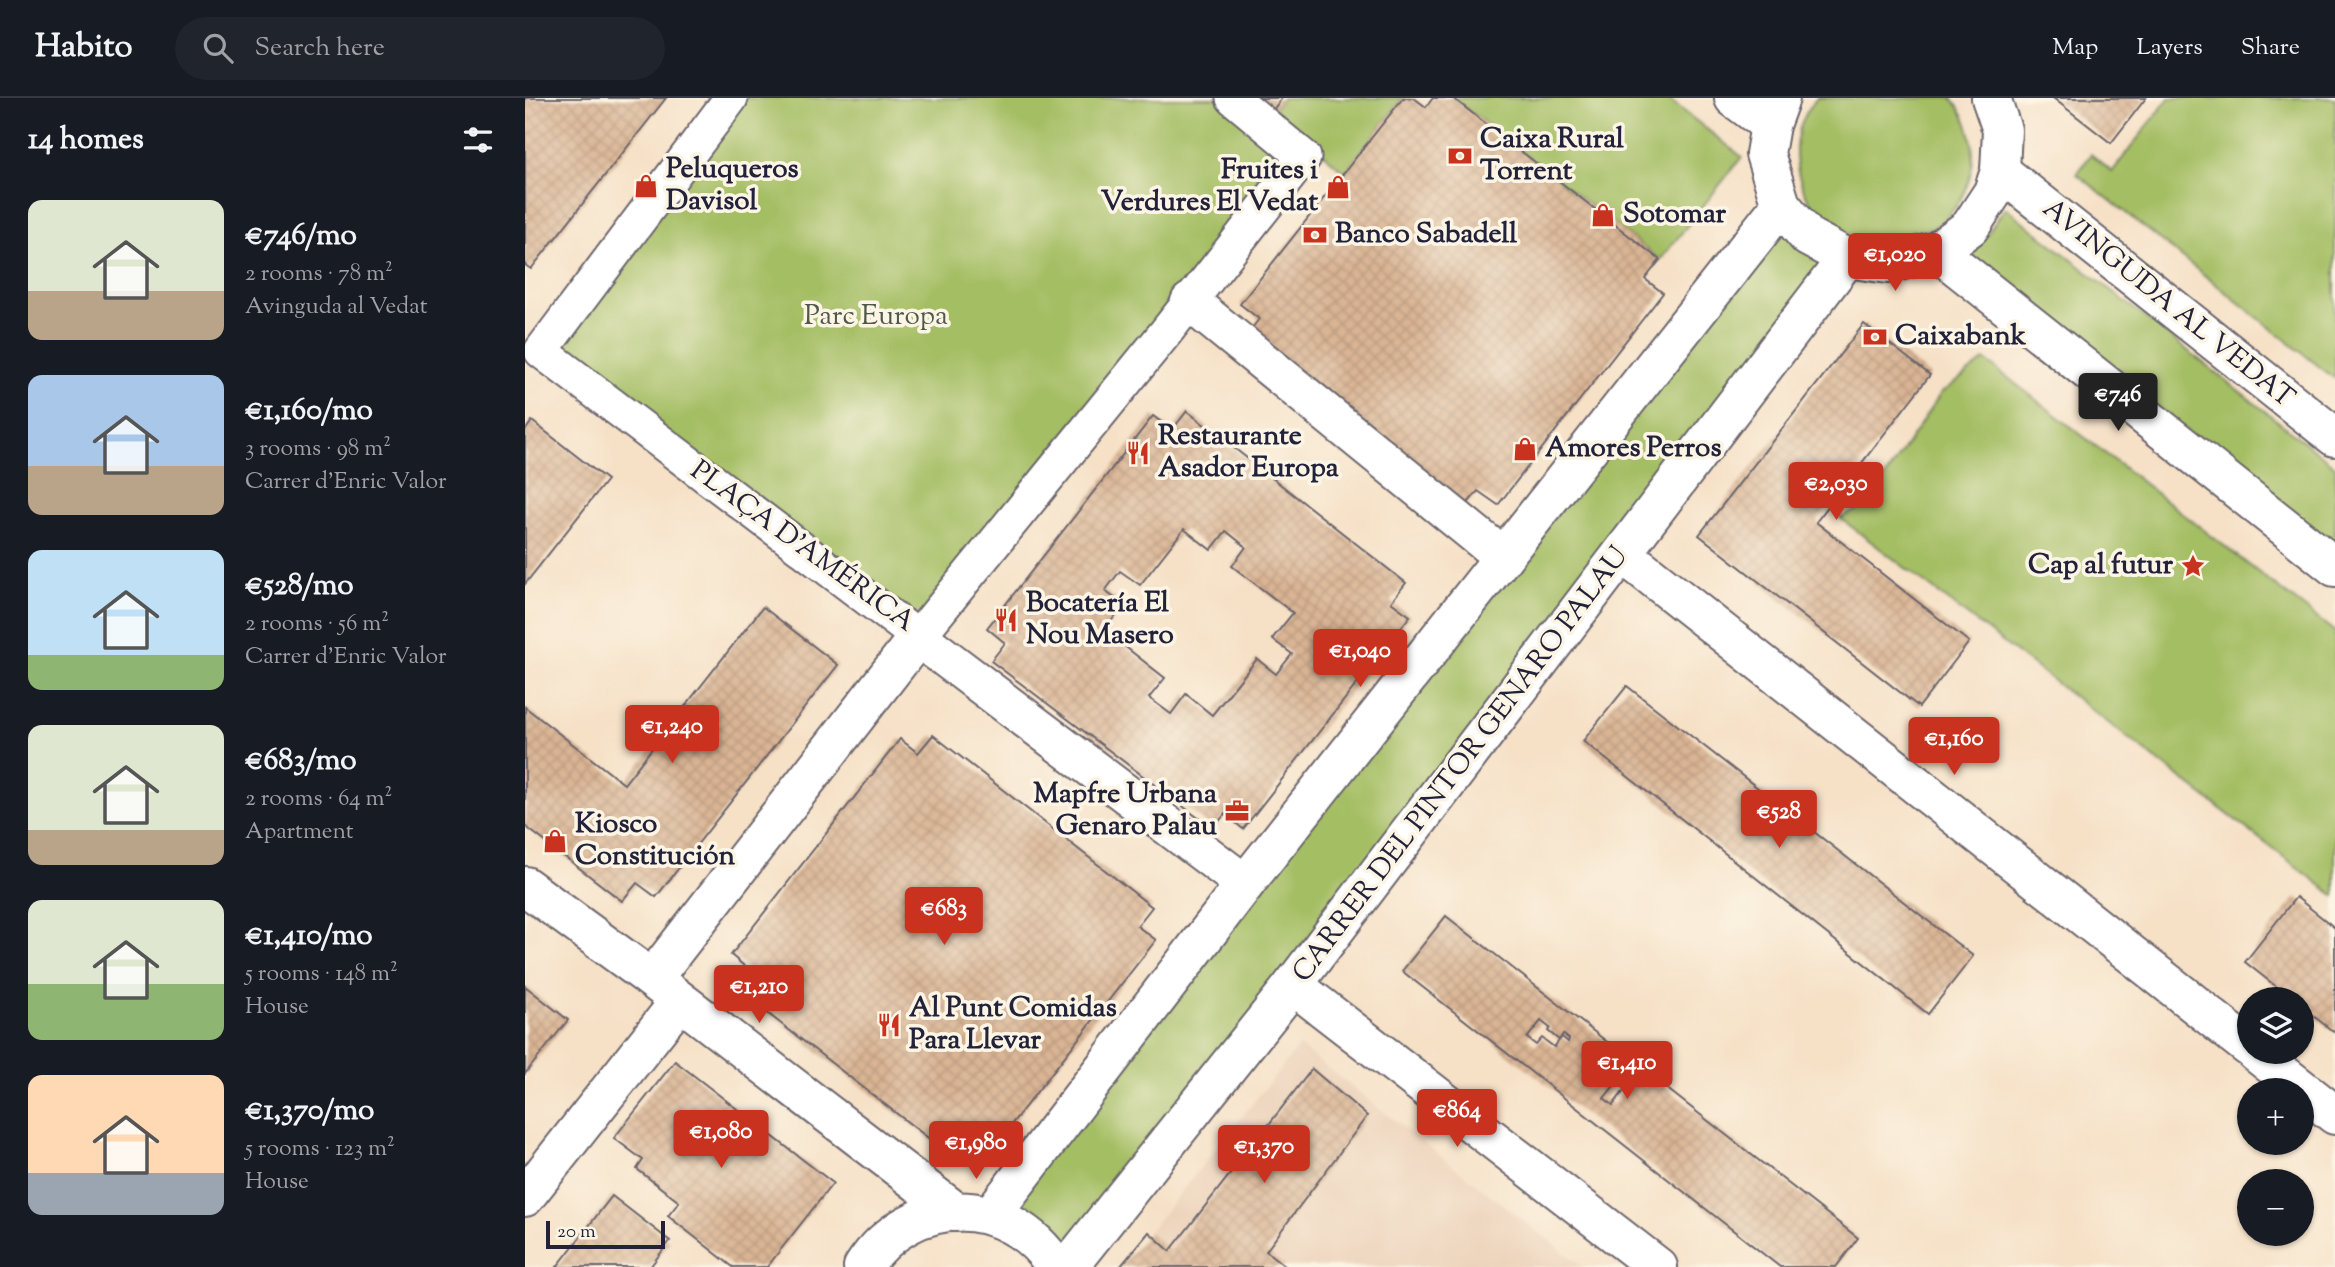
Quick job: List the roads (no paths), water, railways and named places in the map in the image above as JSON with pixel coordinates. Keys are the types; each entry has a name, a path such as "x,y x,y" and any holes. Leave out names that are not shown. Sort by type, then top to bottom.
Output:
{"street":[{"name":"PLAÇA D'AMÉRICA","path":"731,98 541,351 918,637 1190,302 1304,156 1233,98"},
{"path":"1734,98 1775,112 1765,153 1781,205 1808,237 1847,258 1888,264 1937,251 1970,226 1993,192 2000,171 2002,130 1991,98"},
{"name":"AVINGUDA AL VEDAT","path":"2000,171 2335,438"},
{"path":"863,1267 873,1252 891,1235 925,1217 974,1213 1245,884 1781,205"},
{"path":"1937,251 2335,567"},
{"name":"CARRER DEL PINTOR GENARO PALAU","path":"1068,1267 1293,985 1847,258"},
{"path":"1190,302 1503,557"},
{"path":"1623,554 2237,1038"},
{"path":"525,1197 665,991 918,637 1245,884"},
{"path":"525,886 665,991 974,1213 1017,1226 1045,1251 1056,1267"},
{"path":"1293,985 1658,1267"},
{"path":"2270,1064 2335,1115"}],"place":[{"name":"Caixa Rural Torrent","path":"1460,156"},
{"name":"Peluqueros Davisol","path":"646,186"},
{"name":"Fruites i Verdures El Vedat","path":"1338,187"},
{"name":"Sotomar","path":"1603,215"},
{"name":"Banco Sabadell","path":"1315,235"},
{"name":"Caixabank","path":"1875,337"},
{"name":"Amores Perros","path":"1525,449"},
{"name":"Restaurante Asador Europa","path":"1138,453"},
{"name":"Cap al futur","path":"2193,566"},
{"name":"Bocatería El Nou Masero","path":"1006,620"},
{"name":"Mapfre Urbana Genaro Palau","path":"1237,811"},
{"name":"Kiosco Constitución","path":"555,841"},
{"name":"Al Punt Comidas Para Llevar","path":"889,1025"}],"park label":[{"name":"Parc Europa","path":"876,317"}]}
